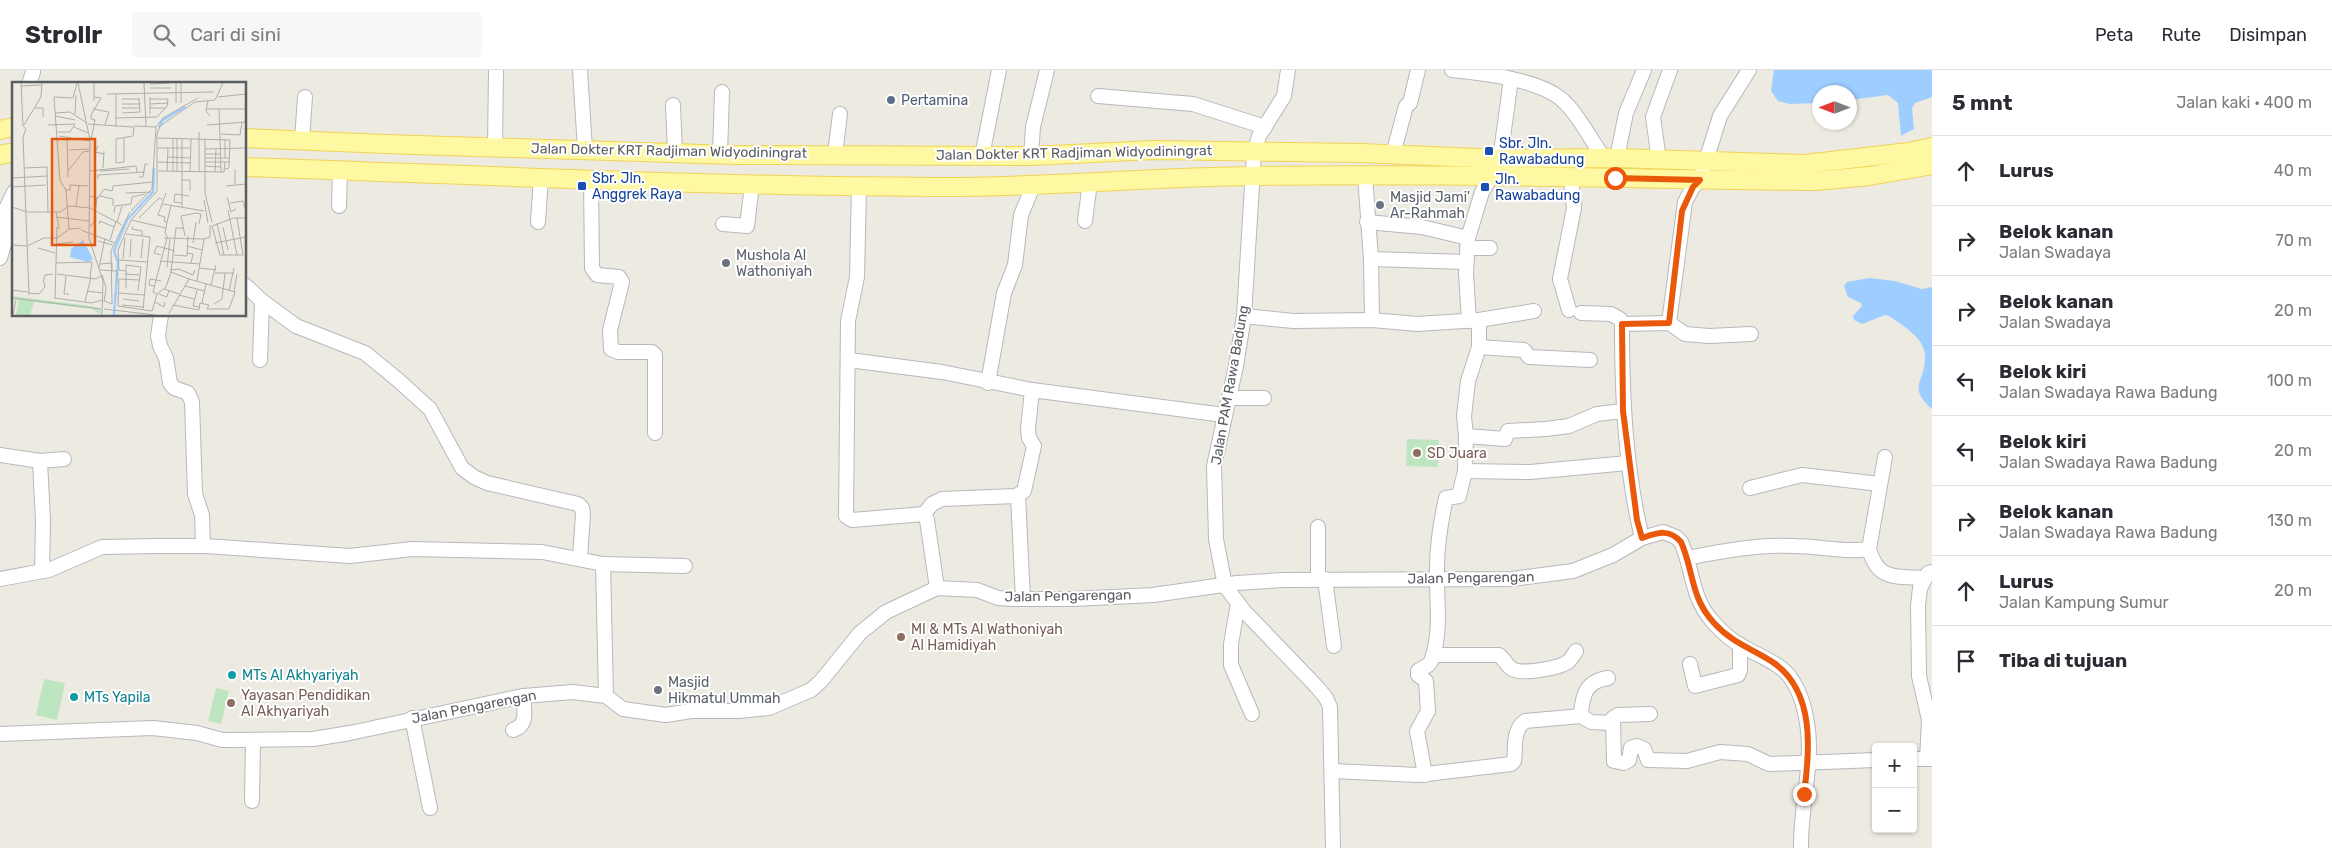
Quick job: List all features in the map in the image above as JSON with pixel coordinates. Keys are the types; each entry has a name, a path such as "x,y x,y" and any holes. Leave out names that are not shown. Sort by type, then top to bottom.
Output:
{"main road":[{"name":"Jalan Dokter KRT Radjiman Widyodiningrat","path":"246,138 495,148 720,154 1031,156 1154,150 1393,154 1500,159 1610,158 1805,164 1909,152 1932,147"},
{"name":"Jalan Dokter KRT Radjiman Widyodiningrat","path":"246,167 752,185 1033,186 1253,176 1365,175 1816,181 1869,176 1932,165"}],"street":[{"path":"495,148 496,70"},
{"path":"580,70 585,150"},
{"path":"982,156 999,70"},
{"path":"1031,156 1036,109 1048,70"},
{"name":"Jalan PAM Rawa Badung","path":"1288,70 1284,96 1259,136 1254,153 1244,316 1214,466 1216,539 1224,586 1326,698 1332,720 1333,848"},
{"path":"1393,154 1406,106 1410,103 1418,70"},
{"path":"1452,70 1518,77 1552,93 1561,99 1610,158"},
{"path":"1610,158 1644,70"},
{"path":"1658,160 1653,117 1670,70"},
{"path":"1669,323 1682,211 1693,187 1700,180 1720,116 1749,70"},
{"path":"1500,159 1518,77"},
{"path":"720,154 722,92"},
{"path":"1098,96 1193,104 1265,127"},
{"path":"302,140 305,97"},
{"path":"673,105 674,152"},
{"path":"835,154 840,114"},
{"path":"339,206 340,170"},
{"path":"1365,175 1371,259 1372,320"},
{"path":"538,222 540,177"},
{"path":"1425,775 1416,731 1426,716 1427,701 1425,680 1418,675 1418,671 1429,665 1433,655 1439,612 1436,568 1440,527 1446,498 1459,496 1465,471 1466,436 1464,416 1468,380 1479,347 1474,321 1467,249 1482,192 1490,177"},
{"path":"591,179 591,255 593,272 597,275 619,277 622,282 610,330 611,349 618,352 652,352 655,355 655,433"},
{"path":"1571,179 1574,208 1560,279 1561,289 1575,312 1611,314 1620,319 1622,324 1623,411 1628,463 1642,538"},
{"path":"1085,221 1090,182"},
{"path":"724,224 747,226 752,185"},
{"path":"859,186 856,277 848,321 847,518 924,514 932,504 942,499 1018,496 1026,488 1032,459 1033,443 1029,438 1028,429 1032,390"},
{"path":"988,383 1004,293 1015,265 1021,215 1033,186"},
{"path":"0,258 9,226 4,213 12,196"},
{"path":"1367,222 1422,227 1467,249"},
{"path":"1371,259 1490,248"},
{"path":"246,286 262,301 296,326 365,353 398,380 430,410 462,468 474,477 487,483 578,504 582,508 583,514 580,558"},
{"path":"260,360 262,301"},
{"path":"1244,316 1293,321 1372,320 1417,324 1474,321 1534,311"},
{"path":"161,316 158,336 160,346 166,358 170,383 174,388 188,393 192,402 195,494 202,515 203,546"},
{"path":"1622,324 1669,323 1685,334 1709,336 1751,334"},
{"path":"1479,347 1524,350 1529,357 1590,360"},
{"path":"849,360 942,372 988,383 1032,390 1224,415"},
{"path":"1229,398 1264,398"},
{"path":"1466,436 1505,439 1508,431 1569,426 1597,414 1623,411"},
{"path":"0,456 40,461 64,459"},
{"path":"1885,458 1869,549 1873,563 1889,576 1928,575"},
{"path":"40,461 43,521 42,571"},
{"path":"1465,471 1530,472 1628,463"},
{"path":"1750,488 1802,475 1880,484"},
{"path":"1018,496 1023,599"},
{"path":"924,514 928,520 938,588"},
{"path":"1318,528 1322,579 1334,646"},
{"name":"Jalan Pengarengan","path":"0,734 153,728 197,733 222,740 313,739 350,733 412,718 523,696 573,692 606,696 623,709 666,715 691,711 739,711 770,708 812,690 860,633 886,612 938,588 977,590 998,598 1073,599 1153,595 1252,582 1322,579 1512,579 1573,571 1642,538 1663,532 1676,536 1687,558 1691,580 1705,611 1714,623 1740,645 1772,662 1792,678 1800,697 1807,724 1808,761 1801,848"},
{"path":"0,579 42,571 72,562 102,547 203,546 350,556 412,549 542,552 603,564 686,566"},
{"path":"1687,558 1752,546 1798,546 1830,550 1869,549"},
{"path":"603,564 606,696"},
{"path":"1924,759 1928,720 1919,676 1918,606 1920,588 1928,575"},
{"path":"1238,603 1231,644 1231,665 1252,714"},
{"path":"1690,664 1695,686 1738,675 1740,670 1740,645"},
{"path":"1433,655 1499,655 1511,669 1516,671 1534,671 1558,666 1569,661 1576,652"},
{"path":"1581,716 1584,691 1589,685 1608,678"},
{"path":"514,730 520,728 524,723 523,696"},
{"path":"1650,714 1618,715 1613,718 1614,761 1624,763 1629,760 1631,748 1634,746 1644,749 1646,757 1650,761 1686,761 1720,752 1748,754 1769,764 1808,761 1872,760"},
{"path":"1332,771 1425,775 1513,763 1518,728 1525,721 1581,716 1591,722 1612,723"},
{"path":"412,718 430,808"},
{"path":"252,800 253,741"}],"green space":[{"path":"1407,439 1439,440 1438,467 1406,466"},
{"path":"44,679 65,683 57,720 36,715"},
{"path":"216,688 229,691 221,724 208,721"}],"water":[{"path":"1774,70 1932,70 1932,97 1915,103 1912,108 1914,129 1901,136 1898,103 1888,95 1857,99 1857,85 1812,85 1812,103 1790,104 1778,101 1771,91"},
{"path":"1869,278 1895,281 1922,289 1932,287 1932,409 1920,395 1919,384 1925,365 1925,356 1924,349 1917,338 1889,316 1885,315 1862,324 1854,320 1853,316 1862,306 1861,303 1848,297 1844,286 1847,282"}],"place":[{"name":"Pertamina","path":"891,100"},
{"name":"Sbr. Jln. Rawabadung","path":"1489,151"},
{"name":"Sbr. Jln. Anggrek Raya","path":"582,186"},
{"name":"Jln. Rawabadung","path":"1485,187"},
{"name":"Masjid Jami' Ar-Rahmah","path":"1380,205"},
{"name":"Mushola Al Wathoniyah","path":"726,263"},
{"name":"SD Juara","path":"1417,453"},
{"name":"MI & MTs Al Wathoniyah Al Hamidiyah","path":"901,637"},
{"name":"MTs Al Akhyariyah","path":"232,675"},
{"name":"Masjid Hikmatul Ummah","path":"658,690"},
{"name":"MTs Yapila","path":"74,697"},
{"name":"Yayasan Pendidikan Al Akhyariyah","path":"231,703"}],"route":[{"path":"1615,178 1700,180 1693,187 1682,211 1669,323 1622,324 1623,411 1628,443 1628,463 1637,520 1642,538 1663,532 1676,536 1681,542 1698,599 1714,623 1740,645 1772,662 1792,678 1800,697 1807,724 1808,761 1804,794"}]}
